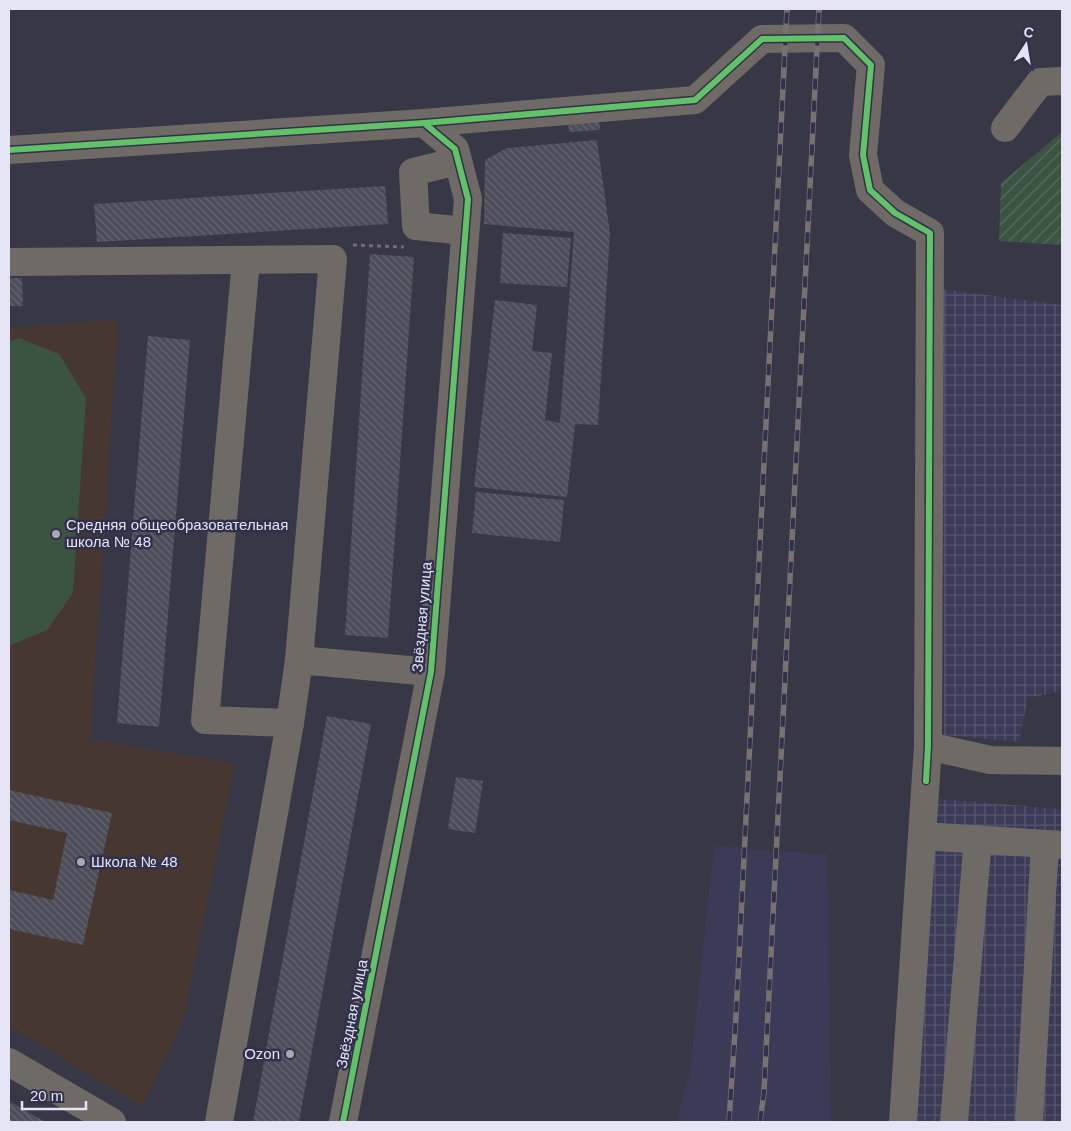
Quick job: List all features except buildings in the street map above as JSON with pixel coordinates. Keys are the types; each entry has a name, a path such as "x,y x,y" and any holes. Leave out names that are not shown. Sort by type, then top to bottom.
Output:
{"street":[{"path":"9,150 424,123 695,100 762,40 844,38 871,65 863,155 870,190 895,213 930,233 928,746 904,1122"},
{"path":"1005,128 1040,82 1062,81"},
{"name":"Звёздная улица","path":"343,1122 431,672 468,199 455,149 424,123"},
{"path":"458,161 413,172 416,226 465,231"},
{"path":"9,262 332,259 299,660 290,723 219,1122"},
{"path":"246,260 205,720 290,723"},
{"path":"299,660 431,672"},
{"path":"928,746 1062,777"},
{"path":"990,760 1062,761"},
{"path":"922,836 1054,844 1029,1122"},
{"path":"954,1122 978,839"},
{"path":"9,1062 112,1122"}],"path":[{"path":"332,259 348,245 405,247"}],"shaded area":[{"path":"942,289 1062,305 1062,691 1028,698 1019,742 944,735"},
{"name":"Средняя общеобразовательная школа № 48","path":"118,320 90,740 234,764 184,1017 142,1107 9,1025 9,328"},
{"path":"915,797 1062,809 1062,1122 896,1122"},
{"path":"714,846 827,855 831,1122 676,1122 690,1071"}],"green space":[{"path":"1062,132 1062,245 999,241 1001,183"},
{"path":"19,338 59,354 86,398 73,593 47,630 9,646 9,342"}],"railway":[{"path":"729,1122 787,9"},
{"path":"760,1122 764,1092 819,9"}],"cycle path":[{"path":"9,150 424,123 695,100 762,39 844,38 871,65 863,155 870,190 895,213 930,233 928,746 926,781"},
{"path":"343,1122 431,672 468,199 455,149 424,123"}],"place":[{"name":"Средняя общеобразовательная школа № 48","path":"56,534"},
{"name":"Школа № 48","path":"81,862"},
{"name":"Ozon","path":"290,1054"}]}
